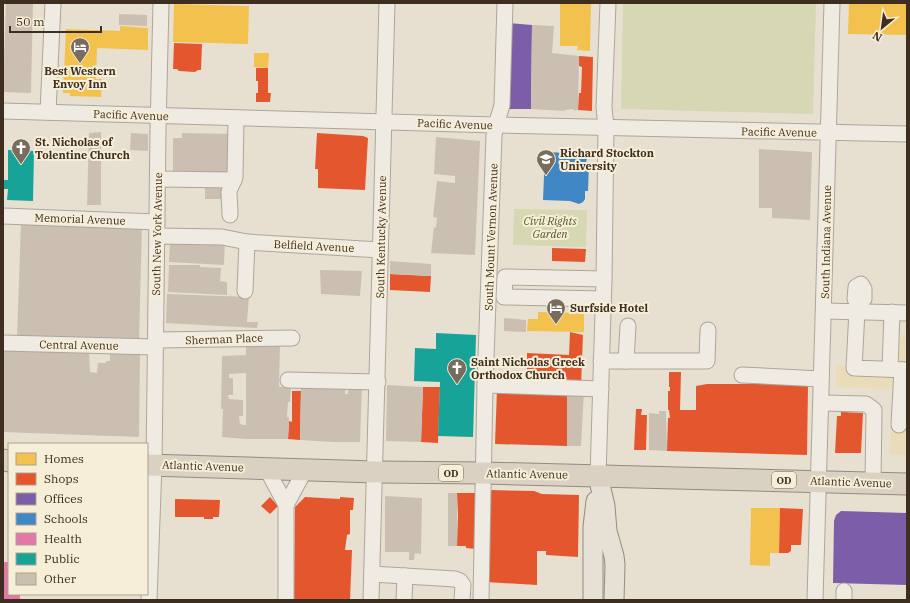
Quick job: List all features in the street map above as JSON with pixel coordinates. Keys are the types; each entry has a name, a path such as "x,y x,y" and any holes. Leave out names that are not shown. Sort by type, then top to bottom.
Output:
{"highway":[{"name":"Atlantic Avenue","path":"150,465 375,472 484,473 907,484"}],"main road":[{"path":"593,600 593,527 598,476"},
{"path":"598,476 605,506 606,531 614,556 614,600"}],"street":[{"path":"48,112 53,3"},
{"name":"South New York Avenue","path":"149,600 150,465 156,344 158,116 161,3"},
{"name":"South Kentucky Avenue","path":"371,600 388,3"},
{"name":"South Mount Vernon Avenue","path":"481,600 488,296 495,126 502,105 505,3"},
{"path":"598,476 604,279 606,128 604,107 608,3"},
{"name":"South Indiana Avenue","path":"816,600 832,3"},
{"name":"Pacific Avenue","path":"3,111 495,126 907,134"},
{"path":"230,215 229,192 231,184 234,180 236,118"},
{"path":"158,179 234,180"},
{"name":"Memorial Avenue","path":"3,216 157,229 222,237 247,242"},
{"path":"246,291 247,242"},
{"name":"Belfield Avenue","path":"247,242 380,250"},
{"path":"489,277 604,279"},
{"path":"504,297 505,277"},
{"path":"488,296 603,299"},
{"path":"824,311 858,307 900,312 899,426"},
{"path":"858,307 854,368 900,370"},
{"path":"626,361 628,326"},
{"path":"601,361 707,361 708,330"},
{"name":"Sherman Place","path":"156,344 292,338"},
{"name":"Central Avenue","path":"3,343 156,344"},
{"path":"742,375 821,379"},
{"path":"288,380 378,382"},
{"path":"485,385 601,389"},
{"path":"822,403 866,404 874,410 873,482"},
{"path":"266,468 286,505 286,600"},
{"path":"286,505 305,470"},
{"path":"372,574 455,579 460,581 463,585 462,600"},
{"path":"404,600 405,576"}],"green space":[{"path":"623,3 816,3 813,114 621,109"},
{"name":"Civil Rights Garden","path":"514,209 587,210 586,247 513,245"}],"sand":[{"path":"904,334 907,334 907,455 890,454 892,389 836,387 836,365 897,367 898,343"}],"building: Homes":[{"path":"560,3 591,3 590,51 577,50 578,46 560,46"},
{"path":"849,3 907,3 907,35 848,34"},
{"path":"174,4 249,6 248,44 173,42"},
{"name":"Best Western Envoy Inn","path":"120,26 148,28 148,50 97,48 96,79 102,79 101,97 70,96 70,93 63,93 66,29 120,31"},
{"path":"254,53 269,53 268,68 254,67"},
{"name":"Surfside Hotel","path":"538,312 584,313 584,332 527,331 528,319 538,319"},
{"path":"751,508 780,508 779,553 770,553 770,566 750,565"}],"building: Shops":[{"path":"174,43 202,44 201,70 195,72 173,69"},
{"path":"579,56 593,57 592,111 578,110 579,93 581,93 582,67 579,66"},
{"path":"256,68 268,68 268,93 271,93 270,102 256,102 258,81 256,81"},
{"path":"317,133 363,136 368,138 365,190 318,188 318,169 315,169"},
{"path":"552,248 586,249 585,262 552,261"},
{"path":"390,274 431,276 430,292 390,290"},
{"path":"570,332 583,335 581,386 527,384 527,353 569,355"},
{"path":"669,372 681,372 680,410 696,410 696,386 707,384 775,384 808,386 807,455 667,451 668,418 670,418 668,410 668,391 670,391"},
{"path":"423,387 440,387 438,443 421,442"},
{"path":"497,389 567,391 567,446 495,444"},
{"path":"292,391 301,391 300,440 288,439 289,421 292,422"},
{"path":"636,409 642,409 641,415 647,415 646,450 634,450"},
{"path":"841,412 863,413 861,453 835,453 837,416 841,416"},
{"path":"489,490 534,491 542,494 579,495 578,557 546,555 546,551 537,551 537,585 486,582"},
{"path":"457,493 478,493 476,549 466,548 466,546 457,546"},
{"path":"270,497 278,506 270,514 261,506"},
{"path":"305,497 340,499 340,497 354,498 353,510 350,510 350,534 347,535 345,550 352,550 350,600 294,600 295,507"},
{"path":"175,499 220,500 219,517 204,519 204,517 175,517"},
{"path":"780,508 803,509 801,545 791,545 791,551 788,553 779,553"}],"building: Offices":[{"path":"508,23 532,25 531,109 508,109"},
{"path":"841,511 907,513 907,585 833,583 834,521 836,515"}],"building: Schools":[{"path":"574,150 584,152 587,159 586,162 589,162 588,191 585,191 585,199 579,204 570,201 543,200 545,152 570,153"}],"building: Health":[{"path":"3,562 8,562 8,595 20,595 20,600 3,600"}],"building: Public":[{"name":"St. Nicholas of Tolentine Church","path":"8,150 34,151 33,201 7,200 8,189 3,189 3,180 8,180"},
{"name":"Saint Nicholas Greek Orthodox Church","path":"436,333 476,335 473,437 438,436 440,382 414,381 415,348 436,349"}],"building: Other":[{"path":"6,3 33,3 31,93 3,92"},
{"path":"119,14 147,15 147,26 119,25"},
{"path":"532,25 554,26 552,53 579,56 578,109 576,111 572,109 565,109 565,111 531,109"},
{"path":"101,132 101,205 87,205 89,133"},
{"path":"131,133 148,134 148,151 130,150"},
{"path":"182,133 234,134 233,172 226,172 226,177 222,177 222,199 205,199 205,177 178,177 178,171 173,171 173,138 182,138"},
{"path":"436,137 480,141 475,255 431,253 434,227 436,228 437,218 433,217 437,181 455,183 455,176 434,174"},
{"path":"759,149 812,152 810,220 772,218 772,208 759,208"},
{"path":"21,221 142,224 139,342 17,339"},
{"path":"170,238 225,239 224,265 169,262"},
{"path":"390,261 431,264 431,276 390,274"},
{"path":"169,265 200,265 200,267 221,268 220,281 227,282 227,295 168,292"},
{"path":"320,270 362,271 360,296 321,294"},
{"path":"167,294 249,297 247,322 258,322 257,328 166,323"},
{"path":"504,318 526,320 526,332 504,331"},
{"path":"246,343 280,344 279,387 291,386 287,417 289,418 288,439 245,439 222,437 222,356 246,355","holes":["246,373 246,425 240,424 239,416 243,416 243,400 229,399 228,395 233,395 233,378 229,378 229,374"]},
{"path":"110,349 140,352 139,437 3,432 3,350 89,351 90,372 97,373 98,363 106,363 106,361 110,361"},
{"path":"387,385 423,387 421,442 386,441"},
{"path":"346,386 345,394 348,394 348,387 362,387 360,442 300,440 301,387"},
{"path":"567,391 584,391 581,446 567,446"},
{"path":"659,411 666,411 667,451 649,450 649,413 659,414"},
{"path":"448,493 457,493 457,546 448,546"},
{"path":"385,496 422,498 421,554 415,553 414,560 409,560 409,552 385,552"}],"place":[{"name":"Best Western Envoy Inn","path":"80,64"},
{"name":"St. Nicholas of Tolentine Church","path":"21,165"},
{"name":"Richard Stockton University","path":"546,176"},
{"name":"Surfside Hotel","path":"556,325"},
{"name":"Saint Nicholas Greek Orthodox Church","path":"457,385"}]}
